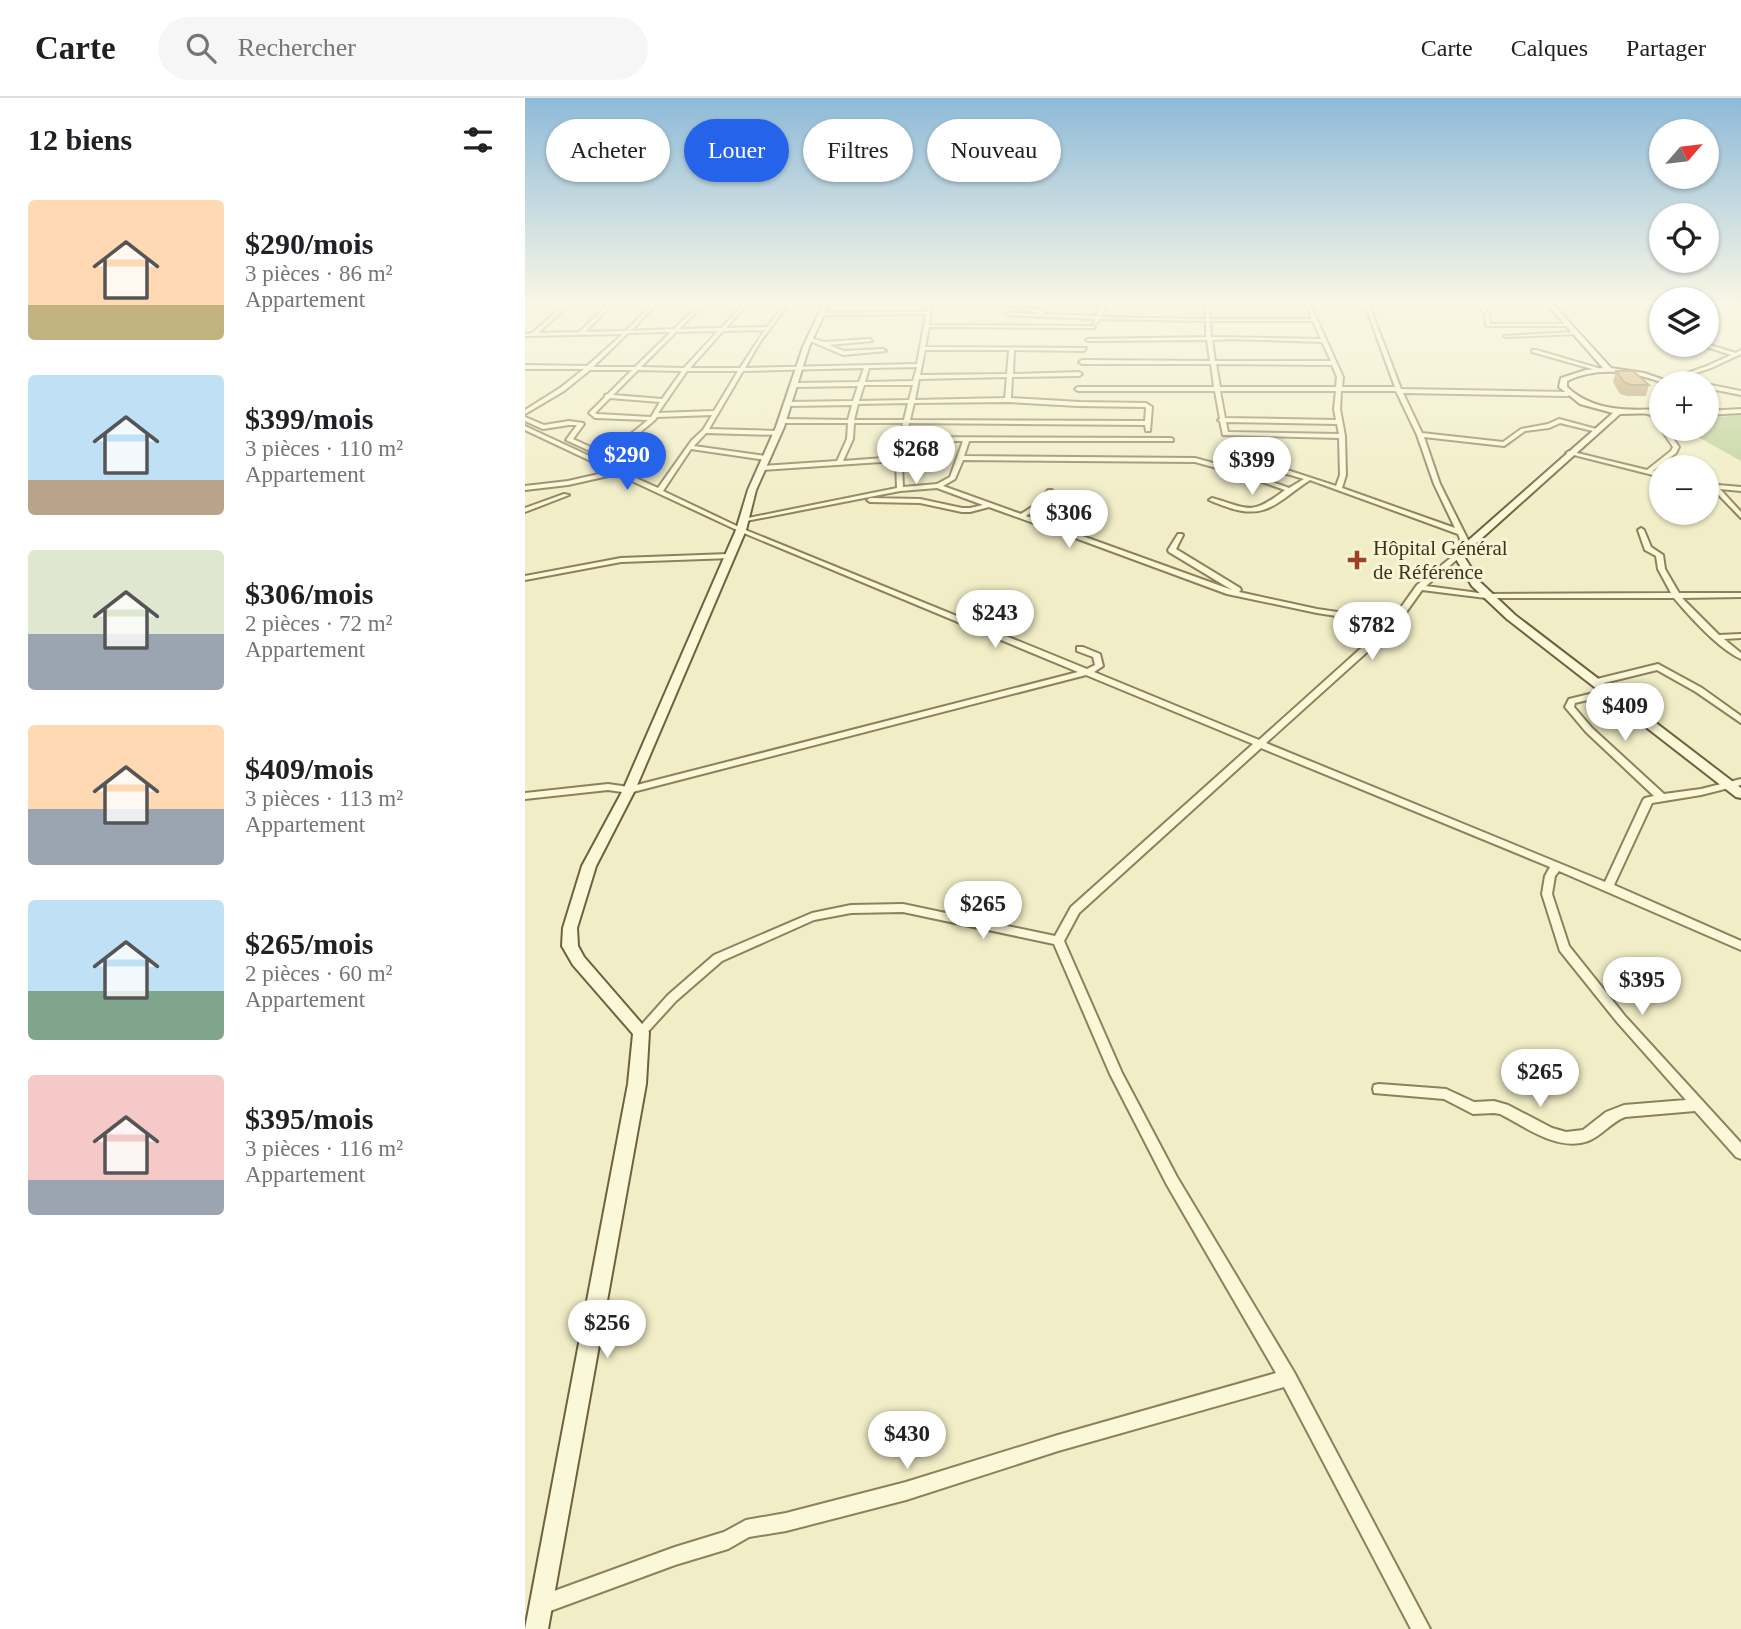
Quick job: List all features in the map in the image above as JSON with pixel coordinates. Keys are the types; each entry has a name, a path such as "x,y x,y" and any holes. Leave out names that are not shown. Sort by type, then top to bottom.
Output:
{"main road":[{"path":"536,1629 638,1084 641,1032 578,961 570,946 570,928 589,866 629,790 742,526 761,468 800,373"},
{"path":"1587,373 1573,375 1564,380 1563,387 1568,394 1589,404 1619,411 1649,412"},
{"path":"1620,373 1649,379"},
{"path":"1619,411 1462,549 1476,584 1486,596 1539,641 1610,692 1741,794"}],"street":[{"path":"525,412 548,399 581,373"},
{"path":"631,373 593,416 716,414"},
{"path":"599,463 654,417 683,373"},
{"path":"659,491 690,447 705,431 739,373"},
{"path":"839,464 850,439 850,420 865,373"},
{"path":"900,489 898,480 901,459 918,373"},
{"path":"1215,373 1221,420 1224,433 1228,435 1342,436"},
{"path":"1338,373 1341,389 1337,410 1342,436 1343,475 1339,488"},
{"path":"1058,941 1075,911 1394,623 1420,587 1462,549 1459,532 1392,373"},
{"path":"795,385 1079,374 1078,403 1071,440"},
{"path":"1008,376 1008,400"},
{"path":"1078,389 1341,389 1568,394"},
{"path":"1103,389 1109,394 1108,403"},
{"path":"1121,389 1117,393 1122,403"},
{"path":"1719,389 1741,393"},
{"path":"607,397 665,401"},
{"path":"788,404 1008,400 1122,403 1148,406 1148,440"},
{"path":"1719,412 1741,411"},
{"path":"525,419 543,427 581,424 569,440 607,457"},
{"path":"1221,420 1340,422"},
{"path":"782,421 1148,424"},
{"path":"1420,435 1504,444 1523,430 1549,426 1559,421 1597,430"},
{"path":"525,428 659,491 1260,745 1608,887 1741,946"},
{"path":"705,431 777,433"},
{"path":"525,437 538,434"},
{"path":"905,439 1171,440"},
{"path":"742,526 846,500 900,489 938,486 953,478 967,439"},
{"path":"1569,453 1648,472 1674,452 1676,447 1672,441"},
{"path":"690,447 765,458"},
{"path":"961,458 1195,460 1290,489"},
{"path":"761,468 901,459"},
{"path":"1231,470 1286,472 1309,478 1459,532"},
{"path":"525,488 568,483 617,472"},
{"path":"1212,500 1261,511 1309,478"},
{"path":"938,486 1057,531 1248,597 1394,623"},
{"path":"1719,488 1741,489"},
{"path":"1020,517 1037,506 1050,491"},
{"path":"525,510 566,495"},
{"path":"1719,495 1741,516"},
{"path":"846,500 917,500 962,512 990,504"},
{"path":"1057,531 1055,528 1060,523 1096,503"},
{"path":"1641,530 1648,548 1659,555 1659,565 1670,589 1717,637 1741,657"},
{"path":"1180,536 1172,550 1248,597"},
{"path":"525,578 621,560 728,556"},
{"path":"1420,587 1486,596 1741,595"},
{"path":"1717,637 1741,636"},
{"path":"525,796 608,787 629,790 1088,672 1100,666 1097,656 1080,649"},
{"path":"1596,682 1658,667 1699,690 1741,720"},
{"path":"1610,692 1572,701 1569,707 1589,730 1661,797"},
{"path":"1608,887 1648,800 1701,792 1741,782"},
{"path":"1556,867 1550,876 1547,894 1564,948 1621,1019 1741,1153"},
{"path":"641,1032 672,998 719,958 812,917 851,909 902,908 1058,941"},
{"path":"1058,941 1116,1074 1172,1181 1288,1378 1421,1629"},
{"path":"1379,1089 1446,1094 1473,1108 1494,1107 1503,1110 1549,1133 1566,1138 1586,1136 1612,1116 1624,1111 1699,1105"},
{"path":"540,1605 727,1540 746,1529 786,1522 906,1491 1058,1443 1288,1378"}],"green space":[{"path":"1741,415 1741,461 1705,441 1719,441 1719,417"}],"building":[{"path":"1618,373 1636,373 1649,385 1631,385 1624,382"}],"place":[{"name":"Hôpital Général de Référence","path":"1357,560"}]}
